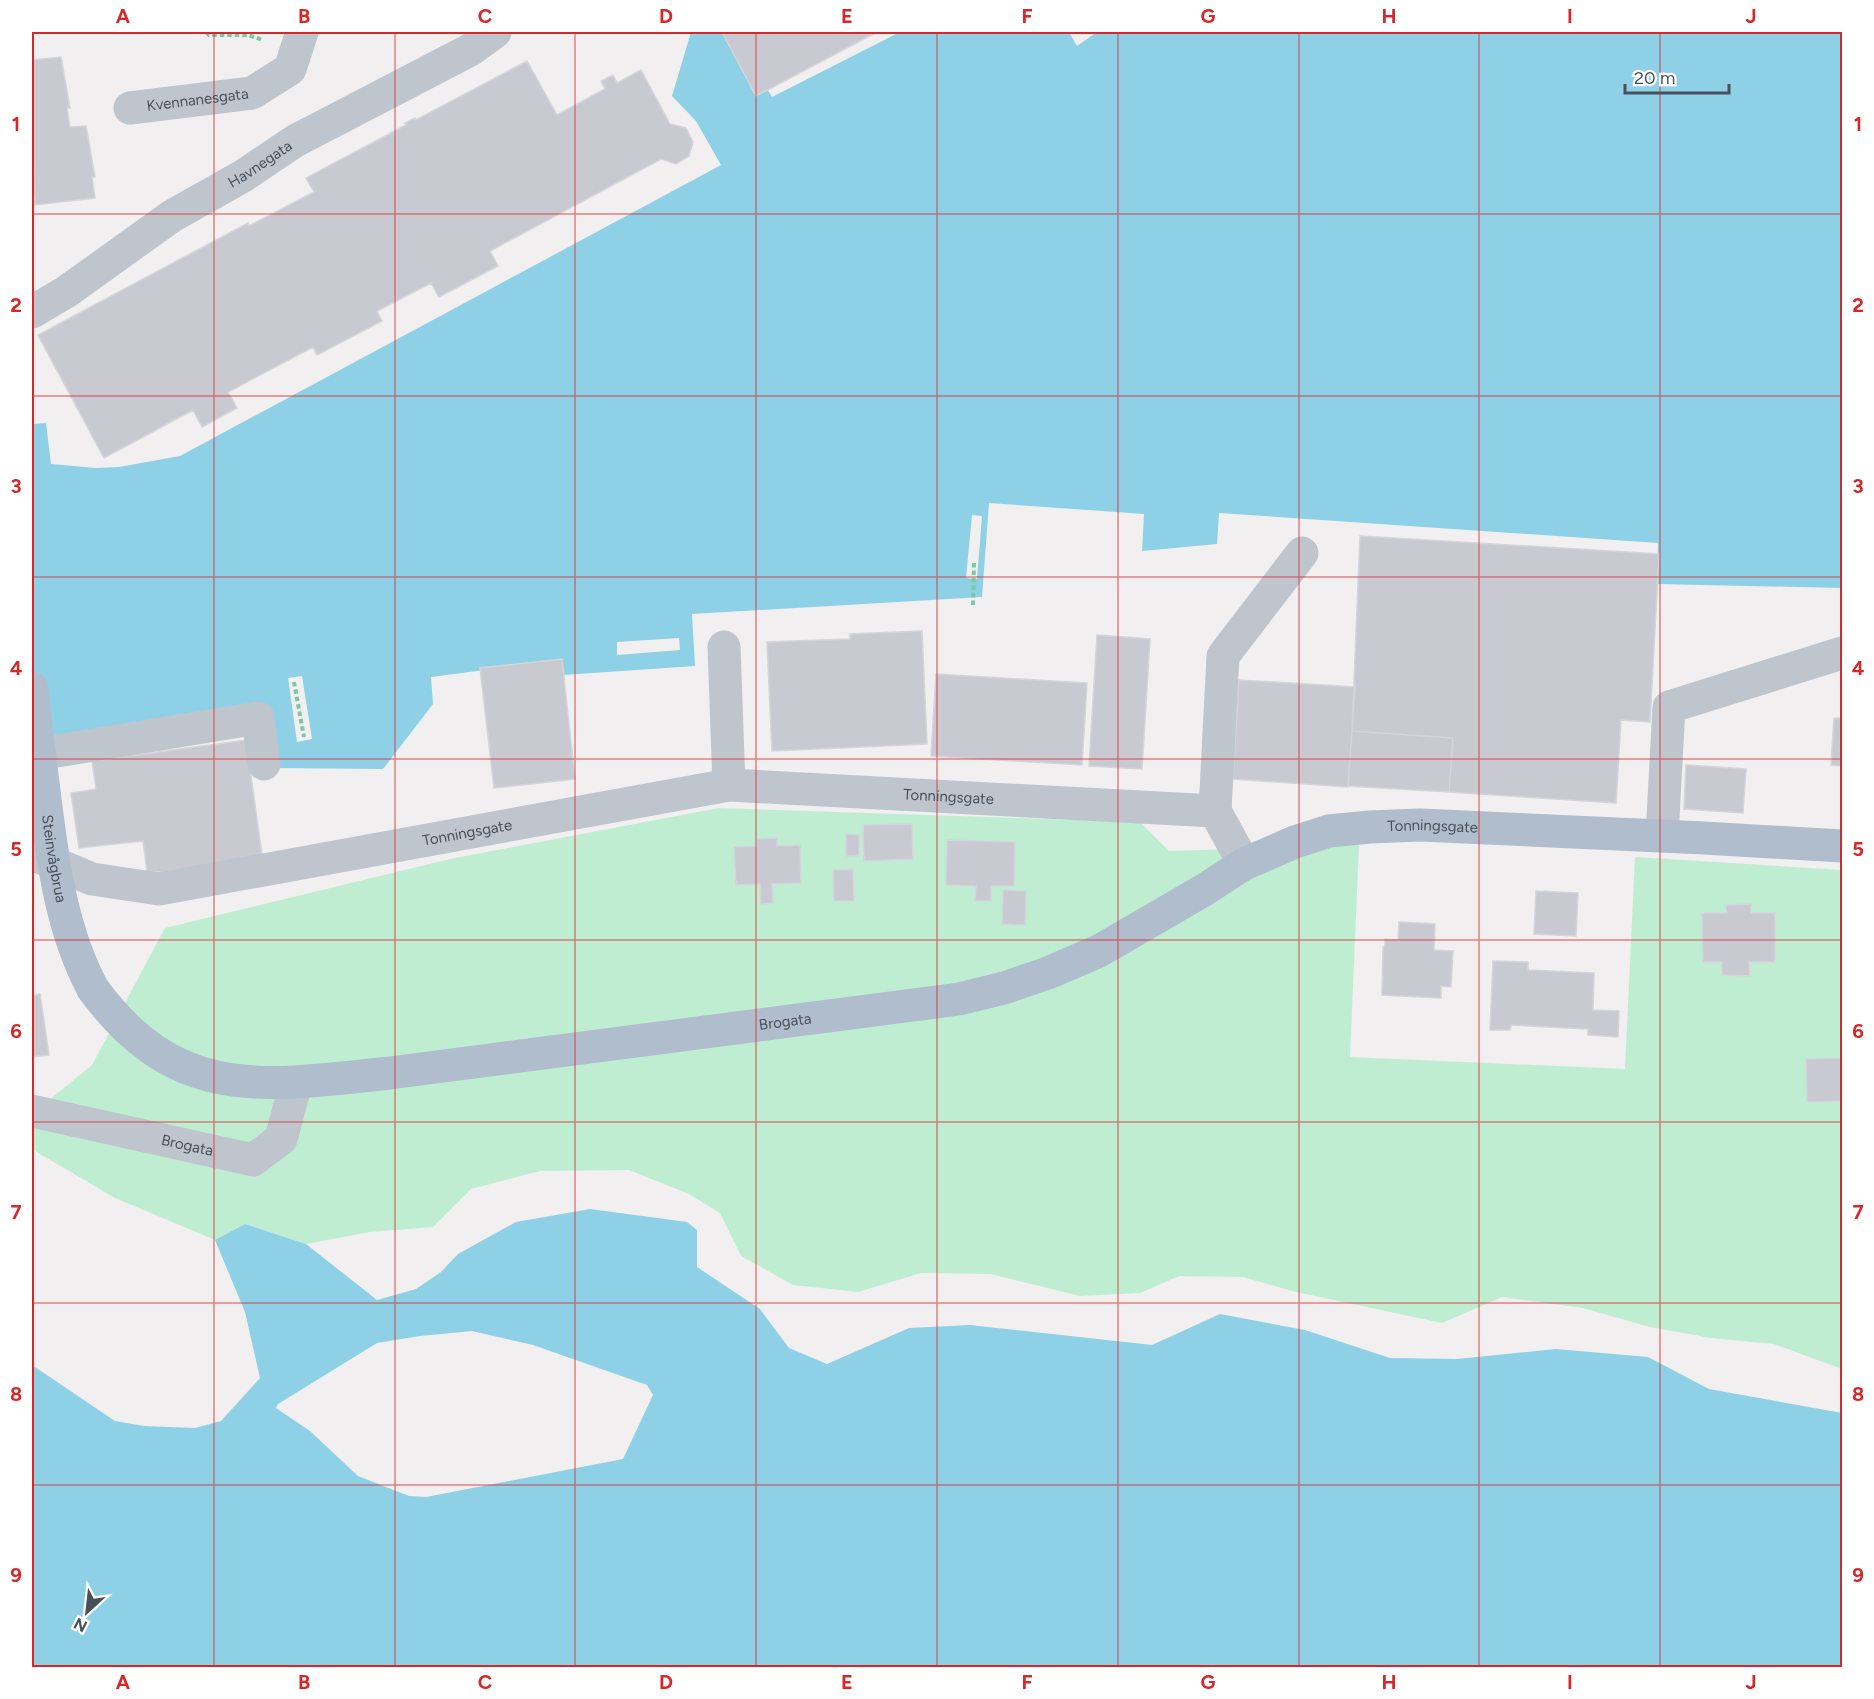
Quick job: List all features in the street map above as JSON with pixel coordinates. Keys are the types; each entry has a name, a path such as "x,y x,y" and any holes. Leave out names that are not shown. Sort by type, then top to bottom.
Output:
{"main road":[{"name":"Steinvågbrua","path":"32,688 51,842 60,895 70,936 80,964 93,989"},
{"name":"Tonningsgate","path":"1244,864 1295,842 1329,831 1370,826 1420,825 1842,846"},
{"name":"Brogata","path":"93,989 111,1014 141,1042 156,1054 194,1072 248,1083 296,1083 437,1067 959,999 1004,988 1048,973 1099,951 1244,864"}],"street":[{"name":"Kvennanesgata","path":"130,108 252,93 290,69 302,32"},
{"name":"Havnegata","path":"32,312 66,292 172,216 243,176 294,141 470,50 495,32"},
{"path":"1244,864 1215,812 1223,656 1302,553"},
{"path":"724,647 729,785"},
{"path":"1662,836 1669,707 1842,653"},
{"path":"32,755 258,718 264,764"},
{"name":"Tonningsgate","path":"32,854 92,879 159,889 729,785 1215,812"},
{"name":"Brogata","path":"32,1111 253,1160 281,1139 296,1083"}],"path":[{"path":"206,32 209,35 248,35 267,41"},
{"path":"973,605 974,563"},
{"path":"294,682 304,737"}],"green space":[{"path":"719,808 1140,822 1169,851 1359,845 1350,1057 1625,1069 1635,857 1842,870 1842,1369 1774,1344 1711,1338 1650,1327 1583,1308 1502,1297 1442,1323 1296,1292 1243,1277 1179,1276 1140,1293 1080,1296 991,1274 921,1273 858,1292 793,1285 741,1256 720,1213 689,1194 629,1170 540,1171 471,1189 433,1227 370,1232 306,1244 245,1224 215,1240 115,1198 35,1151 32,1145 32,1114 92,1065 165,928 450,859"}],"water":[{"path":"691,32 733,32 772,97 900,32 1069,32 1077,46 1097,32 1842,32 1842,588 1657,584 1658,543 1219,513 1217,544 1142,551 1144,514 989,503 982,597 692,614 695,666 563,675 561,660 431,677 433,704 383,769 271,768 263,709 32,741 32,424 46,423 51,464 95,468 119,467 180,456 721,165 696,121 672,96"},
{"path":"590,1209 687,1222 697,1230 697,1267 760,1309 789,1348 827,1364 909,1328 970,1325 1152,1345 1220,1314 1305,1330 1390,1358 1457,1359 1556,1349 1648,1357 1709,1389 1842,1413 1842,1667 32,1667 32,1365 115,1421 144,1426 195,1428 221,1421 260,1378 245,1312 215,1240 245,1224 306,1244 377,1300 416,1289 441,1272 458,1254 516,1222","holes":["472,1331 533,1345 647,1385 653,1395 623,1459 426,1497 409,1496 358,1476 310,1431 276,1408 278,1404 377,1343"]}],"pier":[{"path":"972,515 982,516 977,579 966,578"},
{"path":"679,638 680,650 617,655 617,642"},
{"path":"302,676 312,739 297,742 288,678"}],"building":[{"path":"722,32 877,32 756,96"},
{"path":"61,57 70,108 67,108 70,127 86,126 95,177 92,177 95,198 35,205 32,178 34,175 32,60"},
{"path":"527,61 557,115 605,89 601,81 613,75 617,83 641,70 670,124 686,128 693,142 689,156 676,164 661,159 490,251 498,266 439,297 431,283 377,311 382,321 317,355 313,347 228,392 237,408 202,427 193,410 104,458 38,335 248,223 249,226 314,192 306,178 406,125 405,123 415,118 416,120"},
{"path":"1360,536 1659,554 1650,722 1621,720 1616,803 1449,792 1453,738 1352,731"},
{"path":"922,631 927,744 772,751 767,642 850,639 850,634"},
{"path":"1097,635 1150,639 1142,769 1089,766"},
{"path":"562,659 575,779 494,788 480,668"},
{"path":"936,674 1087,683 1082,765 931,756"},
{"path":"1239,680 1355,687 1348,787 1233,779"},
{"path":"1834,718 1842,718 1842,766 1831,765"},
{"path":"1352,731 1453,738 1449,792 1348,786"},
{"path":"246,740 263,862 184,874 147,871 143,841 79,848 71,793 96,789 92,761"},
{"path":"1686,765 1746,769 1743,813 1684,809"},
{"path":"912,824 913,859 864,861 863,825"},
{"path":"846,834 859,835 859,856 846,856"},
{"path":"777,838 777,846 800,845 801,883 772,884 773,903 761,904 760,884 736,885 734,847 757,846 757,839"},
{"path":"947,840 1015,842 1014,886 991,886 991,901 975,901 976,886 946,885"},
{"path":"853,869 854,901 834,901 833,870"},
{"path":"1003,890 1026,891 1025,925 1002,924"},
{"path":"1536,891 1578,893 1576,936 1534,934"},
{"path":"1751,904 1751,913 1775,913 1775,962 1749,962 1750,976 1722,975 1722,962 1703,962 1702,913 1727,913 1726,905"},
{"path":"1399,922 1435,924 1434,950 1453,951 1451,987 1441,986 1441,998 1382,995 1383,947 1385,947 1385,939 1398,940"},
{"path":"1493,961 1528,962 1528,970 1594,973 1593,1010 1619,1011 1618,1037 1588,1035 1588,1029 1511,1025 1510,1030 1490,1030"},
{"path":"40,994 49,1055 32,1057 32,996"},
{"path":"1842,1058 1842,1101 1807,1102 1806,1059"}]}
